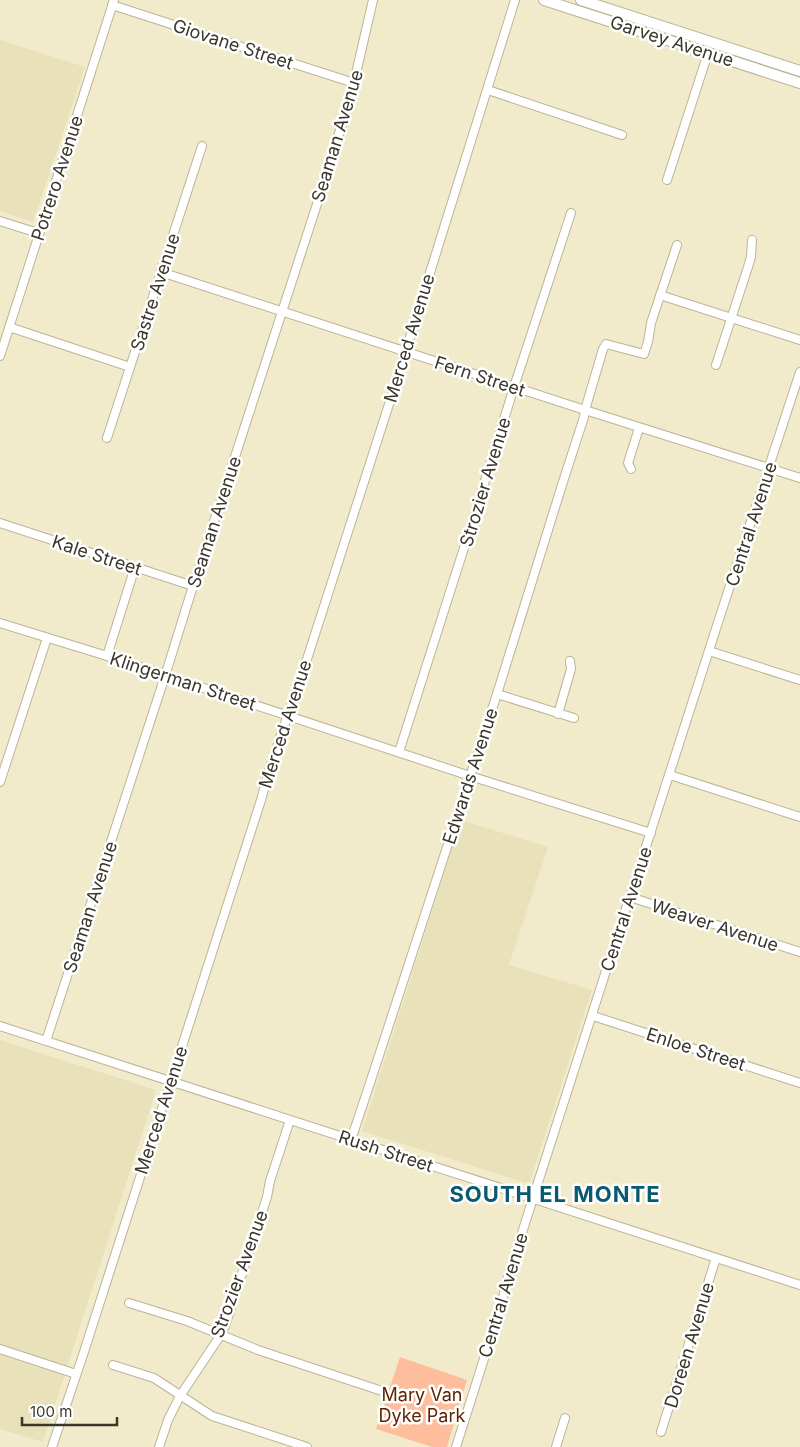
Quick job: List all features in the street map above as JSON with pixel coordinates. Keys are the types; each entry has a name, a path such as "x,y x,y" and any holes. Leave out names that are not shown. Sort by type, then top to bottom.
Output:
{"main road":[{"name":"Garvey Avenue","path":"544,0 800,83"},
{"name":"Garvey Avenue","path":"581,0 800,71"}],"street":[{"name":"Seaman Avenue","path":"46,1041 166,676 193,586 323,183 354,83 373,0"},
{"name":"Merced Avenue","path":"53,1447 271,764 390,401 404,351 515,0"},
{"name":"Giovane Street","path":"113,2 354,83"},
{"name":"Potrero Avenue","path":"0,356 113,2"},
{"path":"667,180 708,52"},
{"path":"488,90 622,135"},
{"name":"Sastre Avenue","path":"107,438 202,146"},
{"name":"Strozier Avenue","path":"399,752 571,213"},
{"path":"0,220 38,233"},
{"path":"716,365 751,257 752,240"},
{"path":"676,245 660,295 800,340"},
{"name":"Fern Street","path":"161,272 638,428 800,478"},
{"name":"Edwards Avenue","path":"351,1140 497,694 584,417 603,349 606,344 644,354 660,295"},
{"path":"9,327 130,367"},
{"name":"Central Avenue","path":"456,1447 533,1198 800,372"},
{"path":"630,469 628,463 638,428"},
{"name":"Kale Street","path":"0,522 193,586"},
{"path":"107,656 135,568"},
{"name":"Klingerman Street","path":"0,623 107,656 651,834"},
{"path":"0,782 47,638"},
{"path":"710,651 800,680"},
{"path":"558,714 571,669 570,662"},
{"path":"497,694 574,718"},
{"path":"670,775 800,817"},
{"name":"Weaver Avenue","path":"630,898 800,952"},
{"name":"Enloe Street","path":"593,1016 800,1083"},
{"name":"Rush Street","path":"0,1026 800,1285"},
{"name":"Strozier Avenue","path":"159,1447 168,1420 180,1396 225,1326 290,1120"},
{"name":"Doreen Avenue","path":"661,1432 716,1258"},
{"path":"129,1303 186,1322 258,1350 382,1391"},
{"path":"0,1349 76,1374"},
{"path":"113,1365 154,1378 212,1416 306,1447"},
{"path":"556,1447 565,1418"}],"shaded area":[{"path":"0,40 85,67 33,222 0,211"},
{"path":"461,820 548,847 509,965 592,990 530,1181 527,1183 362,1131"},
{"path":"0,1040 156,1090 43,1442 0,1429"}],"green space":[{"name":"Mary Van Dyke Park","path":"400,1357 467,1380 447,1447 432,1447 376,1429"}],"district":[{"name":"SOUTH EL MONTE","path":"555,1194"}]}
